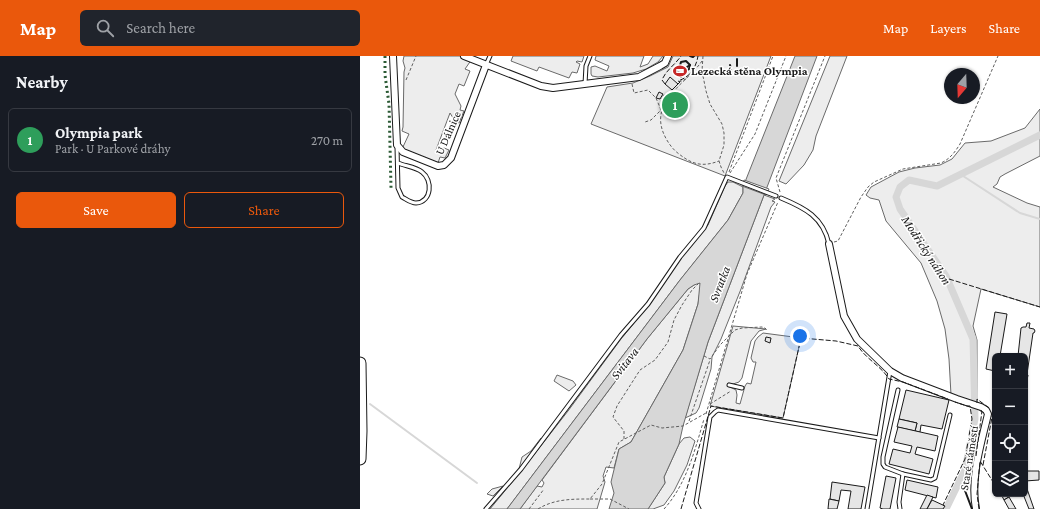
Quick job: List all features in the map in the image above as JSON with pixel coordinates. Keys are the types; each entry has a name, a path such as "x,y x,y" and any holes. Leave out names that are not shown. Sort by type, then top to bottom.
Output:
{"highway":[{"path":"360,363 360,459"}],"street":[{"path":"393,56 397,146"},
{"path":"464,56 546,88 639,77 660,66 665,62 668,56"},
{"name":"U Dálnice","path":"397,146 403,152 438,166 449,162 486,65"},
{"name":"Staré náměstí","path":"829,244 844,316 858,339 890,371 902,378 986,410 988,414 977,468 974,497 976,509"}],"lane":[{"path":"486,65 490,56"},
{"path":"585,84 586,66 590,56"},
{"path":"397,146 398,188 402,197 414,203 422,202 428,196 430,188 427,179 422,172 398,163"},
{"path":"486,509 526,463 622,335 648,304 680,257 704,228 727,177 776,196"},
{"path":"781,198 805,208 814,216 825,232 829,244"},
{"path":"867,509 890,371"},
{"path":"729,385 742,388"},
{"path":"898,390 883,457 883,464 885,467 903,474 931,480 935,478 950,415"},
{"path":"699,509 696,503 710,417 718,410 879,438"},
{"path":"900,509 899,502 903,474"}],"path":[{"path":"406,80 416,56"},
{"path":"703,56 704,81 710,104 722,124 724,133 724,145 719,161 727,177"},
{"path":"727,177 773,56"},
{"path":"727,177 755,134 786,56"},
{"path":"664,509 674,497 682,483 694,453 751,265 776,206 781,198 776,178 824,56"},
{"path":"829,244 838,241 860,198 868,187 874,182 903,169 941,163 950,157 960,144 998,56"},
{"path":"644,122 651,120 661,110 672,93 696,71 702,61"},
{"path":"631,78 634,93 648,90 656,98 661,110 661,122 664,135 671,147 685,158 700,165 708,165 719,161"},
{"path":"679,82 688,78"},
{"path":"624,440 624,431 613,417 616,406 640,370 655,360 668,342 674,320 682,305 698,284"},
{"path":"689,422 710,359 720,345 735,330 762,326 768,331"},
{"path":"704,356 710,359"},
{"path":"709,405 732,390 735,386"},
{"path":"590,499 602,484 619,442 651,425 662,428 683,426 706,413"},
{"path":"529,509 544,489"},
{"path":"538,509 544,505 567,499 610,499 629,509"}],"shaded area":[{"path":"404,56 474,56 465,69 470,71 464,86 459,84 455,94 461,106 460,110 464,111 459,123 455,121 450,113 436,150 444,148 449,150 445,158 440,157 438,163 402,149 409,134 402,131 405,68 403,61"},
{"path":"513,56 584,56 582,62 576,62 580,64 577,73 572,72 569,78 539,67 537,71 511,61"},
{"path":"596,56 644,56 640,67 648,64 653,56 663,56 658,62 646,69 633,73 598,77 592,76 591,67 595,66 607,71 609,66 595,60"},
{"path":"673,56 771,56 725,176 591,124 607,87 633,83 650,76 668,67"},
{"path":"830,56 847,56 816,136 813,150 804,165 786,184 779,181"},
{"path":"1040,109 1040,156 1000,177 997,184 993,187 1027,203 1040,207 1040,307 981,289 973,326 977,340 977,403 951,395 949,359 945,329 937,301 921,263 886,221 879,200 870,198 866,195 871,187 899,172 915,168 940,165 952,159 965,143 991,141 1025,128"},
{"path":"728,182 733,182 743,187 743,193 728,220 680,280 507,509 490,509 568,411 621,339 652,301 677,263 708,225"},
{"path":"764,195 775,199 772,201 775,202 771,207 741,289 721,339 712,357 711,369 699,408 696,413 685,418 708,342"},
{"path":"697,283 701,283 698,304 683,350 631,442 619,449 614,468 606,467 603,476 605,482 597,509 520,509 537,486 542,487 544,483 542,480 647,339 688,289"},
{"path":"733,326 766,329 759,331 751,341 742,378 739,382 733,384 728,383 728,386 736,390 736,403 740,404 745,386 747,383 751,384 756,362 753,362 751,358 755,341 758,337 763,333 801,338 783,418 710,406"},
{"path":"557,375 573,381 576,385 569,391 554,381"},
{"path":"690,437 695,441 687,465 674,491 664,505 653,509 648,509 665,483 664,477 679,444 684,438"},
{"path":"541,438 542,439 519,469 522,457 531,451"},
{"path":"503,486 493,496 487,494 492,489"}],"water":[{"path":"795,56 817,56 708,342 679,444 664,477 665,483 648,509 609,509 614,493 611,482 619,449 631,442 683,350 698,304 700,283 688,289 647,339 520,509 507,509 680,280 728,220 743,193 743,187"}],"pier":[{"path":"744,180 769,189 766,195 742,186"}],"building":[{"path":"670,77 678,84 672,90 665,84"},
{"path":"659,92 663,94 660,99 656,98"},
{"path":"664,95 667,96 665,101 662,99"},
{"path":"995,312 1007,314 1000,353 992,353 992,370 986,369"},
{"path":"1027,323 1030,323 1029,328 1034,329 1035,331 1033,333 1028,367 1028,353 1018,353 1021,328 1026,327"},
{"path":"766,337 771,338 770,343 765,341"},
{"path":"906,390 949,400 942,429 921,425 920,432 915,431 917,423 899,419"},
{"path":"899,419 917,423 915,431 897,427"},
{"path":"898,427 938,436 935,451 917,447 915,454 933,459 929,474 889,464 893,449 910,453 912,446 894,442"},
{"path":"1028,471 1039,471 1039,480 1028,481"},
{"path":"886,476 896,478 890,509 880,508"},
{"path":"907,480 938,487 936,498 905,490"},
{"path":"832,482 865,487 861,509 848,509 851,491 841,490 839,501 830,499"},
{"path":"1028,492 1034,509 1029,509 1024,497 1028,497"},
{"path":"927,495 933,497 927,509 920,509"},
{"path":"1009,497 1016,509 1009,509 1004,500"},
{"path":"829,499 839,501 837,509 828,509"},
{"path":"932,500 945,506 943,509 927,509"}],"waterway":[{"name":"Modřický náhon","path":"946,509 965,470 975,419 973,339 946,276 900,209 896,197 900,187 909,180 937,186 1040,135"},
{"path":"960,174 1020,213 1040,219"},
{"path":"370,404 477,483"}],"hedge":[{"path":"385,56 385,75 389,104 391,188"}],"fence":[{"path":"665,84 662,80 664,76 681,56"},
{"path":"678,84 680,82 678,81 692,72 698,56"},
{"path":"949,279 1040,307"},
{"path":"681,509 711,406 783,418 801,338 836,341 858,346 861,351 882,370 889,379 903,382 948,399"},
{"path":"977,403 977,399 989,408"},
{"path":"944,506 943,505 965,459 972,419 970,406 955,402"},
{"path":"976,456 982,411 980,410"},
{"path":"983,465 992,417"},
{"path":"979,509 977,494 980,461 992,480"}],"wall":[{"path":"690,56 694,56"},
{"path":"737,59 737,66"},
{"path":"679,69 681,62 686,61 690,65 689,69 685,72"},
{"path":"685,72 684,69 690,65"},
{"path":"730,65 731,69"},
{"path":"676,70 680,73 681,77"},
{"path":"964,488 972,509"}],"place":[{"name":"Lezecká stěna Olympia","path":"680,71"},
{"name":"Olympia park","path":"675,105"}],"water label":[{"name":"Svratka","path":"719,284"},
{"name":"Svitava","path":"624,363"}]}
